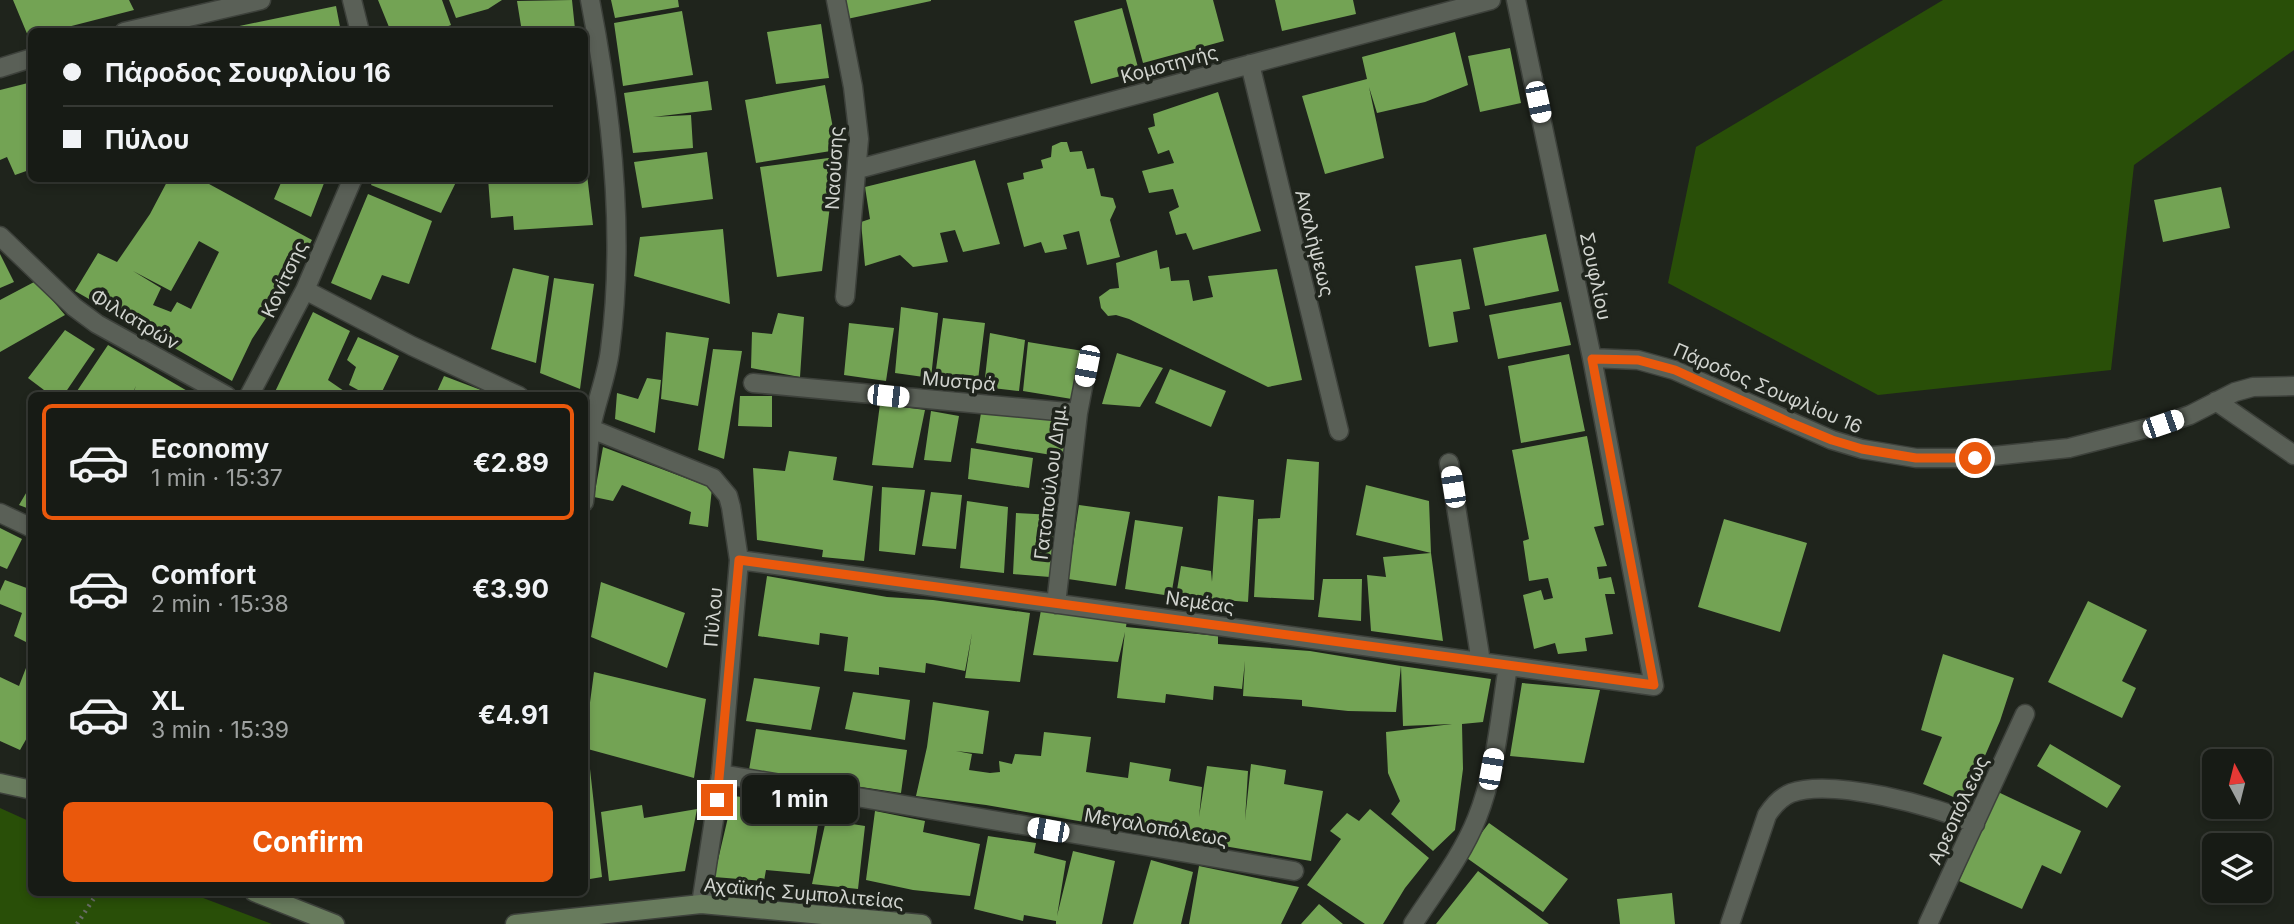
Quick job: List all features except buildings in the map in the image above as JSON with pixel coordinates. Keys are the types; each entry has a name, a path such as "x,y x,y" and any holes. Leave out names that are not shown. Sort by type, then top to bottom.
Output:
{"street":[{"path":"141,28 261,0"},
{"path":"352,0 359,28"},
{"path":"588,427 610,352 616,264 606,102 590,0"},
{"name":"Ναούσης","path":"836,0 853,87 859,139 845,297"},
{"name":"Κομοτηνής","path":"858,169 1491,0"},
{"name":"Σουφλίου","path":"1517,0 1592,359 1654,685"},
{"path":"0,68 28,59"},
{"name":"Αναλήψεως","path":"1250,65 1339,431"},
{"name":"Κονίτσης","path":"251,392 305,290 351,182"},
{"name":"Φιλιατρών","path":"0,236 74,307 97,324 220,392"},
{"path":"305,290 412,346 510,392"},
{"name":"Πάροδος Σουφλίου 16","path":"1592,359 1638,360 1675,370 1832,440 1862,449 1916,458 1975,458 2069,448 2163,424 2253,387 2294,386"},
{"name":"Γατοπούλου Δημ.","path":"1056,604 1078,413 1087,366"},
{"name":"Μυστρά","path":"753,383 1078,413"},
{"path":"2216,401 2294,455"},
{"name":"Πύλου","path":"588,427 713,478 728,496 739,560 721,774 701,904"},
{"path":"1449,463 1481,662"},
{"path":"0,513 28,526"},
{"name":"Νεμέας","path":"739,560 1654,685"},
{"path":"1413,924 1463,846 1481,808 1491,769 1508,666"},
{"name":"Αρεοπόλεως","path":"1928,924 2025,714"},
{"name":"Μεγαλοπόλεως","path":"721,774 1294,872"},
{"path":"0,783 28,786"},
{"path":"1730,924 1767,815 1779,801 1791,793 1824,789 1889,798 1938,809 1975,824"},
{"path":"264,896 335,924"},
{"name":"Αχαϊκής Συμπολιτείας","path":"515,924 701,904 922,924"}],"path":[{"path":"77,924 95,896"}],"green space":[{"path":"1943,0 2294,0 2294,50 2134,165 2111,370 1878,395 1668,283 1696,147"},
{"path":"0,808 28,821 28,896 198,896 272,924 0,924"}],"route":[{"path":"717,800 739,560 1654,685 1592,359 1623,358 1675,370 1791,423 1862,449 1916,458 1975,458"}]}
